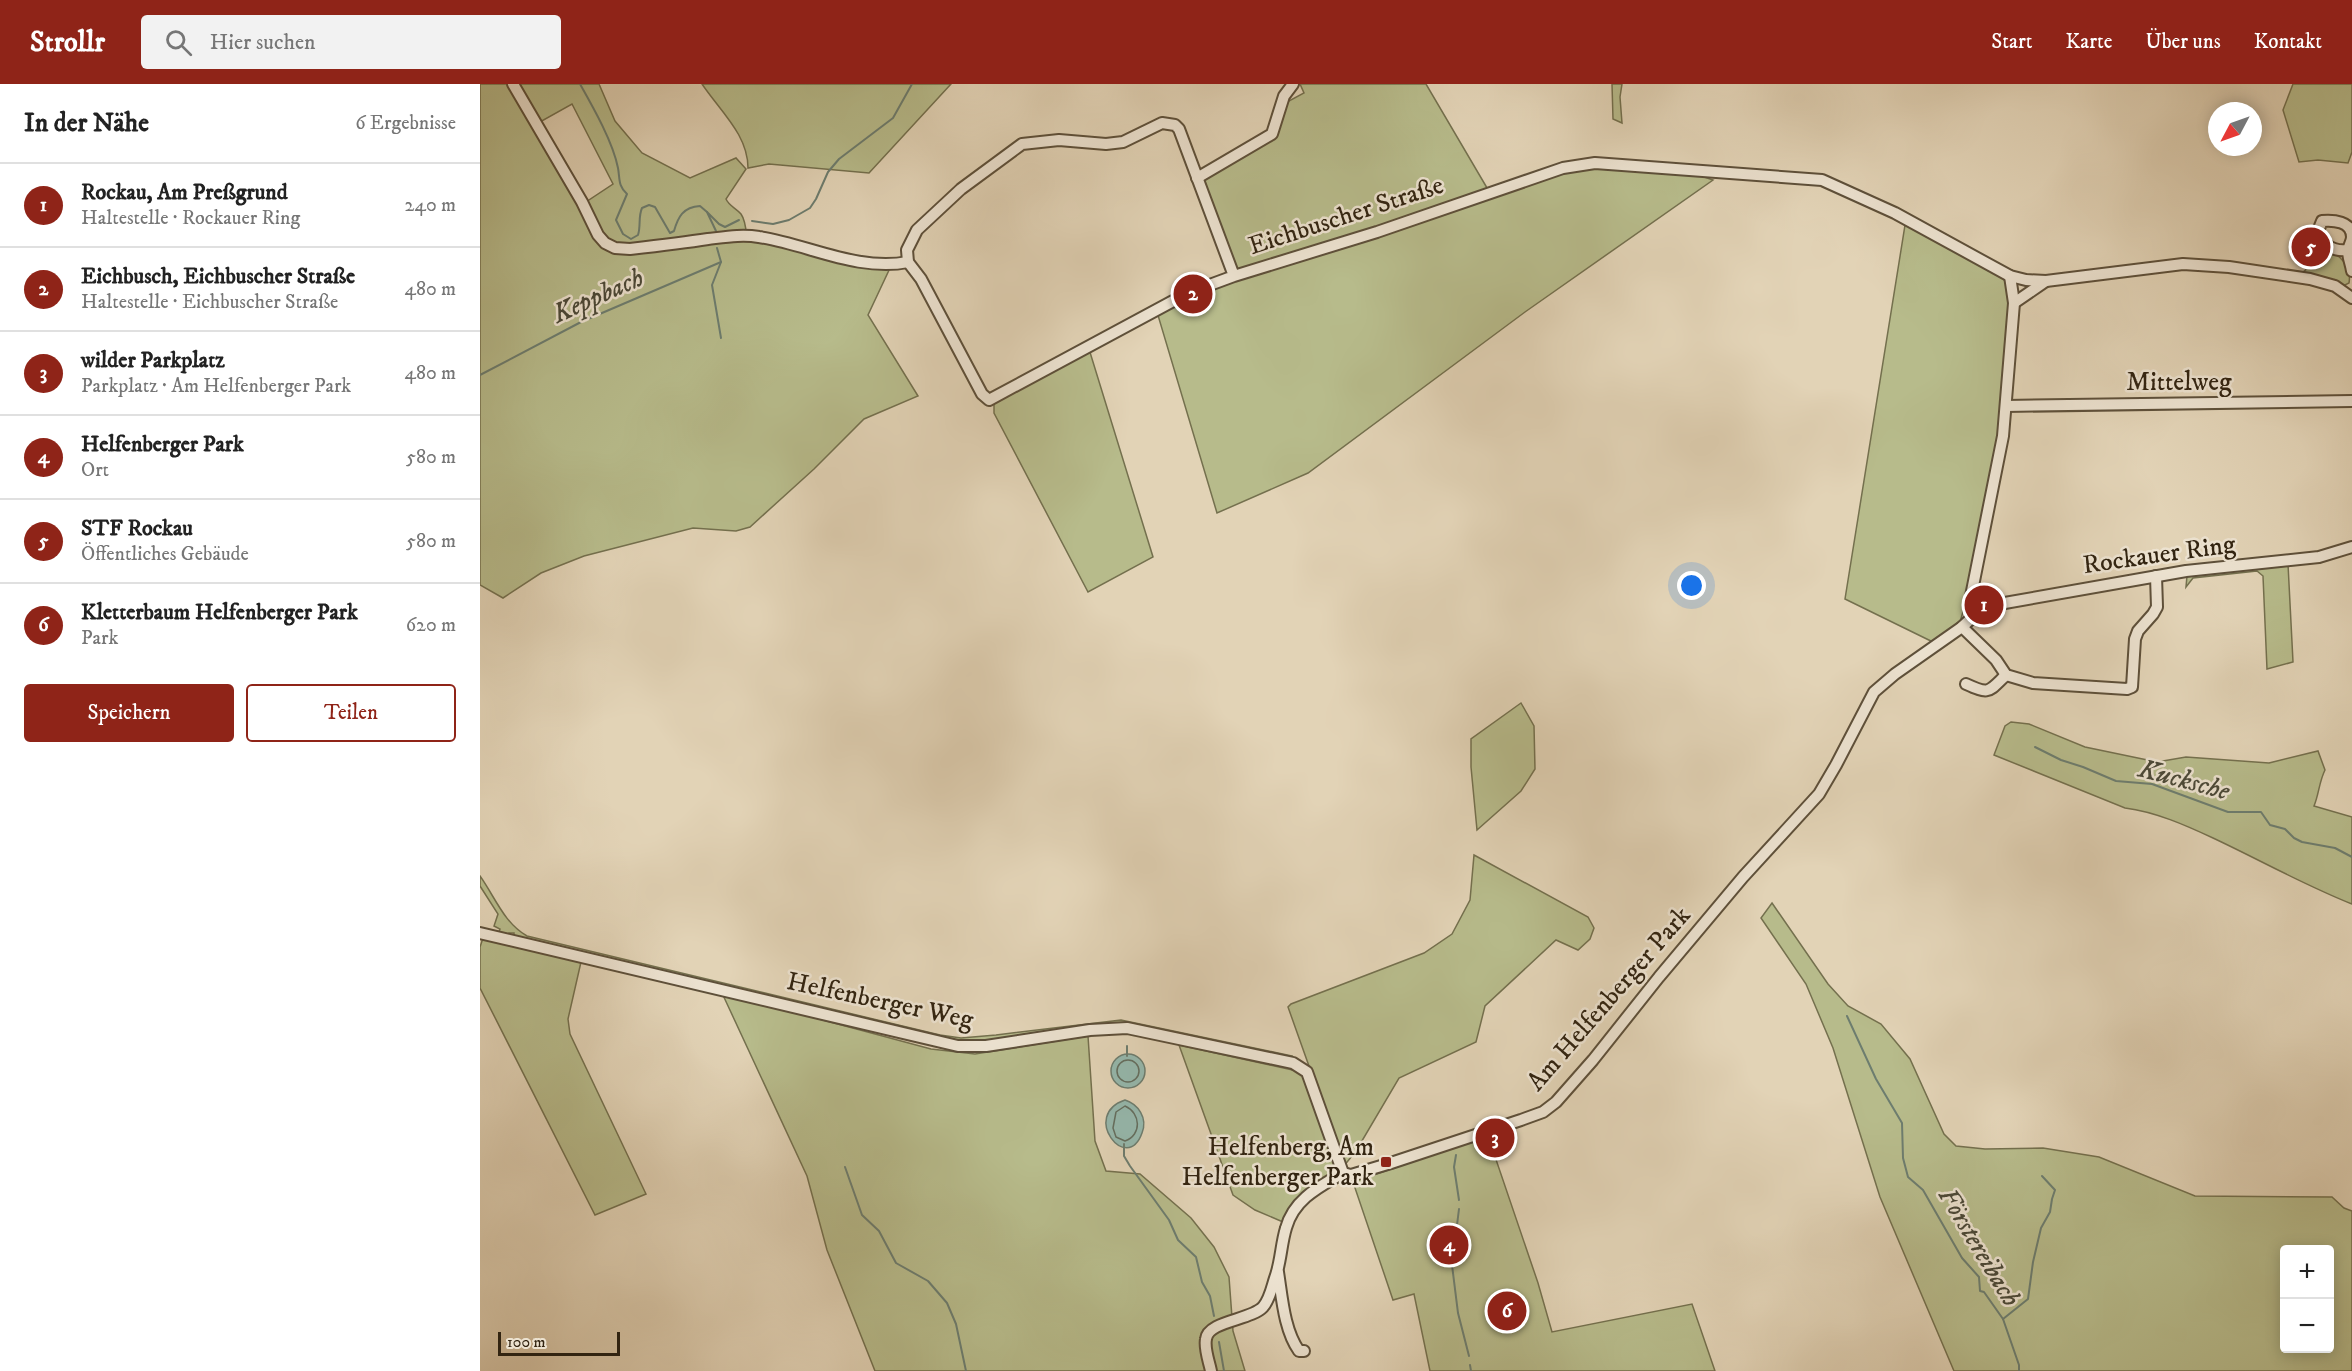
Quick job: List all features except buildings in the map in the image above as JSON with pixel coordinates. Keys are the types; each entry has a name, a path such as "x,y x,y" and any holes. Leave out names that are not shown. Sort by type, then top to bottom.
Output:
{"street":[{"path":"513,84 582,202 598,235 605,243 615,248 630,249 744,235 758,236 873,263 895,265 908,262 907,250 917,230 961,189 1022,144 1059,140 1106,144 1123,142 1162,123 1175,125 1179,129 1234,276"},
{"path":"1197,178 1272,134 1284,96 1293,84"},
{"name":"Eichbuscher Straße","path":"908,262 921,279 982,394 989,400 1188,293 1563,168 1595,163 1822,180 1895,213 2010,276"},
{"path":"2348,250 2338,250 2321,239 2318,231 2322,221 2334,220 2344,224 2351,231 2352,238 2348,250 2352,271"},
{"path":"1975,615 1969,606 2003,436 2014,303 2010,276 2046,281 2183,264 2229,267 2301,277 2350,291"},
{"path":"2014,303 2046,281"},
{"name":"Mittelweg","path":"2006,406 2352,401"},
{"name":"Rockauer Ring","path":"1790,824 1819,794 1874,692 1975,615 1999,604 2186,571 2319,557 2352,547"},
{"path":"1962,627 1996,660 2006,675 2033,682 2127,689 2132,687 2135,639 2138,631 2154,614 2157,607 2156,576"},
{"path":"1966,684 1984,692 1993,690 2006,675"},
{"name":"Am Helfenberger Park","path":"1264,1305 1277,1272 1286,1226 1299,1203 1308,1193 1343,1173 1351,1175 1387,1165 1543,1112 1556,1102 1593,1060 1659,976 1790,824"},
{"name":"Helfenberger Weg","path":"480,933 958,1046 986,1046 1090,1030 1127,1028 1293,1063 1307,1072 1343,1173"},
{"name":"Am Helfenberger Park","path":"1277,1272 1285,1312 1295,1345 1299,1351 1304,1351"},
{"path":"1210,1371 1205,1341 1207,1333 1214,1328 1258,1311 1264,1305 1285,1312"}],"green space":[{"path":"480,84 508,84 576,194 591,234 599,244 611,249 586,202 613,184 572,104 540,122 516,84 599,84 615,121 642,153 690,178 736,158 746,169 726,199 743,217 747,240 774,242 890,268 868,315 918,396 864,419 814,469 750,527 736,531 693,528 584,556 541,573 503,598 480,585"},
{"path":"702,84 951,84 869,173 769,164 748,168 747,156 738,134"},
{"path":"1300,84 1426,84 1490,193 1563,168 1681,169 1713,180 1525,312 1308,473 1217,513 1157,312 1231,280 1197,178 1272,134 1287,102 1304,93"},
{"path":"1612,84 1622,84 1620,97 1622,123 1613,119"},
{"path":"2293,84 2352,84 2352,152 2348,163 2318,160 2299,162 2283,110"},
{"path":"1906,219 2004,276 2011,289 2006,406 1979,558 1960,622 1935,643 1845,599"},
{"path":"2325,248 2343,261 2348,271 2349,283 2343,286 2302,273 2322,256"},
{"path":"1089,349 1153,557 1088,592 994,413 994,403"},
{"path":"2288,564 2293,662 2267,669 2263,576 2257,571 2193,578 2186,587 2187,576"},
{"path":"1521,703 1534,726 1535,769 1521,791 1477,830 1471,767 1471,739"},
{"path":"2011,722 2029,724 2085,747 2157,762 2186,757 2269,763 2318,751 2325,770 2314,806 2352,817 2352,904 2181,824 2125,808 1994,755 2005,726"},
{"path":"1474,855 1588,917 1594,928 1590,939 1578,950 1556,940 1485,1006 1476,1042 1399,1078 1356,1151 1339,1172 1313,1186 1294,1202 1283,1222 1255,1210 1233,1195 1179,1045 1297,1071 1310,1069 1288,1007 1424,953 1452,934 1470,900"},
{"path":"480,876 506,917 527,936 940,1035 961,1038 1121,1020 1292,1056 1290,1059 1138,1027 966,1043 514,938 514,933 505,936 498,934 500,929 494,926 498,914 480,886"},
{"path":"1772,903 1828,984 1848,1006 1881,1024 1910,1059 1944,1134 1956,1146 1985,1149 2043,1148 2099,1157 2195,1196 2332,1197 2344,1208 2352,1211 2352,1371 1954,1371 1880,1197 1833,1048 1806,984 1761,918"},
{"path":"483,938 581,962 568,1019 570,1034 646,1194 595,1215 480,988 480,947"},
{"path":"722,993 931,1049 975,1054 1088,1036 1095,1141 1106,1171 1140,1174 1191,1218 1214,1247 1229,1277 1233,1331 1245,1371 875,1371 827,1250 807,1176"},
{"path":"1488,1136 1538,1283 1552,1332 1692,1304 1715,1371 1430,1371 1414,1294 1393,1300 1353,1182"}],"water":[{"path":"1128,1054 1140,1059 1145,1071 1140,1083 1128,1088 1116,1083 1111,1071 1116,1059"},
{"path":"1125,1100 1138,1108 1144,1122 1142,1133 1135,1144 1127,1148 1118,1145 1111,1138 1107,1128 1107,1117 1112,1107"}],"waterway":[{"path":"580,84 607,136 621,185 627,194 616,220 623,234 631,239 638,235 642,208 649,205 655,207 670,233 674,231 677,221 689,208 700,206 707,212"},
{"name":"Keppbach","path":"752,221 773,224 789,220 810,208 828,172 839,159 893,118 912,84"},
{"name":"Keppbach","path":"716,231 707,212 725,227 739,220"},
{"name":"Keppbach","path":"480,375 581,322 721,262 717,248"},
{"path":"721,262 712,285 721,338"},
{"name":"Kucksche","path":"2035,747 2061,760 2116,781 2152,784 2228,812 2261,812 2270,825 2285,829 2302,842 2335,848 2352,857"},
{"name":"Förstereibach","path":"1847,1016 1876,1079 1902,1123 1903,1158 1908,1177 1923,1190 1962,1258 1979,1277 1980,1291 1984,1292 2003,1319 2019,1371"},
{"path":"1127,1046 1127,1056"},
{"path":"1124,1144 1124,1156 1130,1166 1169,1220 1178,1240 1196,1257 1202,1282 1210,1296 1214,1316"},
{"path":"1456,1155 1454,1167 1459,1200"},
{"path":"845,1167 862,1215 879,1231 896,1263 928,1281 947,1303 956,1324 966,1371"},
{"path":"2003,1319 2028,1299 2041,1228 2050,1212 2055,1190 2042,1176"},
{"path":"1459,1209 1452,1265 1458,1313 1469,1356"},
{"path":"1219,1342 1224,1371"},
{"path":"1470,1365 1471,1371"}],"place":[{"name":"STF Rockau","path":"2311,247"},
{"name":"Eichbusch, Eichbuscher Straße","path":"1193,294"},
{"name":"Rockau, Am Preßgrund","path":"1984,605"},
{"name":"wilder Parkplatz","path":"1495,1138"},
{"name":"Helfenberg, Am Helfenberger Park","path":"1386,1162"},
{"name":"Helfenberger Park","path":"1449,1245"},
{"name":"Kletterbaum Helfenberger Park","path":"1507,1311"}]}
